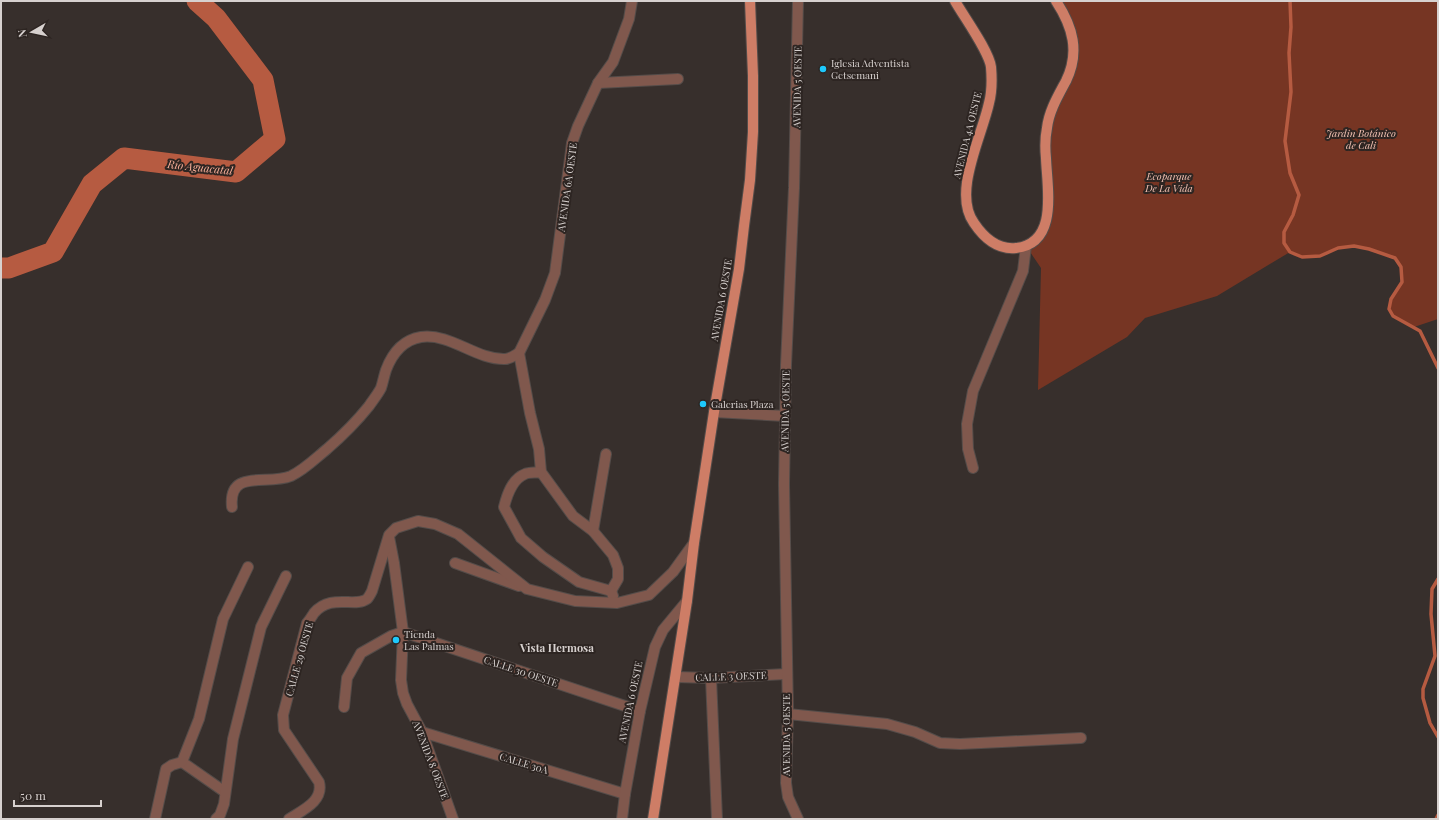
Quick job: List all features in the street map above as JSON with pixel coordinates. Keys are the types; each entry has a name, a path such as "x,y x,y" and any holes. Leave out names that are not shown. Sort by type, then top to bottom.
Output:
{"main road":[{"name":"AVENIDA 6 OESTE","path":"653,819 676,678 694,543 714,412 739,269 750,180 753,92 750,1"},
{"name":"AVENIDA 4A OESTE","path":"955,1 986,53 991,66 989,104 968,177 966,199 968,212 980,232 993,243 1010,248 1026,246"},
{"path":"1026,246 1043,230 1048,215 1045,148 1047,128 1051,110 1070,71 1074,54 1071,31 1064,14 1056,1"}],"street":[{"name":"AVENIDA 6A OESTE","path":"519,354 545,300 554,273 572,143 578,126 598,83 613,62 629,19 632,1"},
{"name":"AVENIDA 5 OESTE","path":"798,1 794,180 786,365 784,484 786,674 788,714 786,783 788,797 798,819"},
{"path":"598,83 678,79"},
{"path":"974,468 968,449 967,424 973,391 1023,271 1026,246"},
{"path":"232,507 231,497 234,488 241,482 278,479 290,476 300,470 337,440 369,406 380,389 385,371 392,357 404,343 421,337 438,338 488,356 506,359 519,354 530,413 539,449 541,472 573,516 593,531 613,555 618,568 618,579 611,591"},
{"path":"714,412 785,416"},
{"path":"593,531 606,454"},
{"path":"541,472 525,474 516,480 507,496 504,507 509,518 521,538 543,557 579,582 611,591 617,603"},
{"path":"389,535 396,528 418,521 435,524 458,534 527,589"},
{"name":"AVENIDA 8 OESTE","path":"389,535 403,632 401,680 403,693 407,704 422,732 453,819"},
{"name":"CALLE 29 OESTE","path":"289,819 312,804 318,797 321,790 319,782 284,730 283,725 283,716 308,623 315,612 326,604 336,602 361,602 368,598 372,591 389,535"},
{"path":"455,563 527,589 575,601 617,603 649,595 673,572 694,543"},
{"path":"182,762 199,719 223,619 248,567"},
{"path":"216,819 220,815 224,804 233,739 261,627 286,576"},
{"name":"AVENIDA 6 OESTE","path":"622,819 640,711 655,647 663,630 687,601"},
{"path":"344,707 347,678 361,653 391,636 403,632"},
{"name":"CALLE 30 OESTE","path":"403,632 640,711"},
{"name":"CALLE 3 OESTE","path":"676,678 711,678 786,674"},
{"path":"711,678 716,819"},
{"path":"788,714 887,724 915,732 940,743 960,744 1081,738"},
{"name":"CALLE 30A","path":"422,732 625,794"},
{"path":"155,819 166,769 172,764 182,762 225,792"}],"green space":[{"name":"Ecoparque De La Vida","path":"1056,1 1438,1 1438,319 1414,327 1393,316 1389,309 1391,299 1402,282 1401,267 1395,258 1369,249 1354,246 1338,248 1320,256 1302,257 1290,252 1217,296 1145,318 1127,337 1038,390 1041,268 1026,246 1043,230 1046,137 1074,54"}],"waterway":[{"name":"Río Aguacatal","path":"1,268 9,268 53,252 92,184 124,158 236,172 275,139 263,80 216,18 197,1"},
{"path":"1290,1 1291,27 1289,53 1291,92 1285,141 1290,173 1299,195 1293,215 1284,232 1284,243 1290,252 1302,257 1320,256 1338,248 1354,246 1369,249 1395,258 1401,267 1402,282 1391,299 1389,309 1393,316 1420,331 1438,368"},
{"path":"1438,579 1432,589 1431,614 1435,656 1423,689 1423,698 1430,723 1438,737"},
{"path":"1436,819 1438,815"}],"place":[{"name":"Iglesia Adventista Getsemani","path":"823,69"},
{"name":"Galerias Plaza","path":"703,404"},
{"name":"Tienda Las Palmas","path":"396,640"}],"district":[{"name":"Vista Hermosa","path":"557,647"}],"park label":[{"name":"Jardin Botánico de Cali","path":"1361,138"}]}
